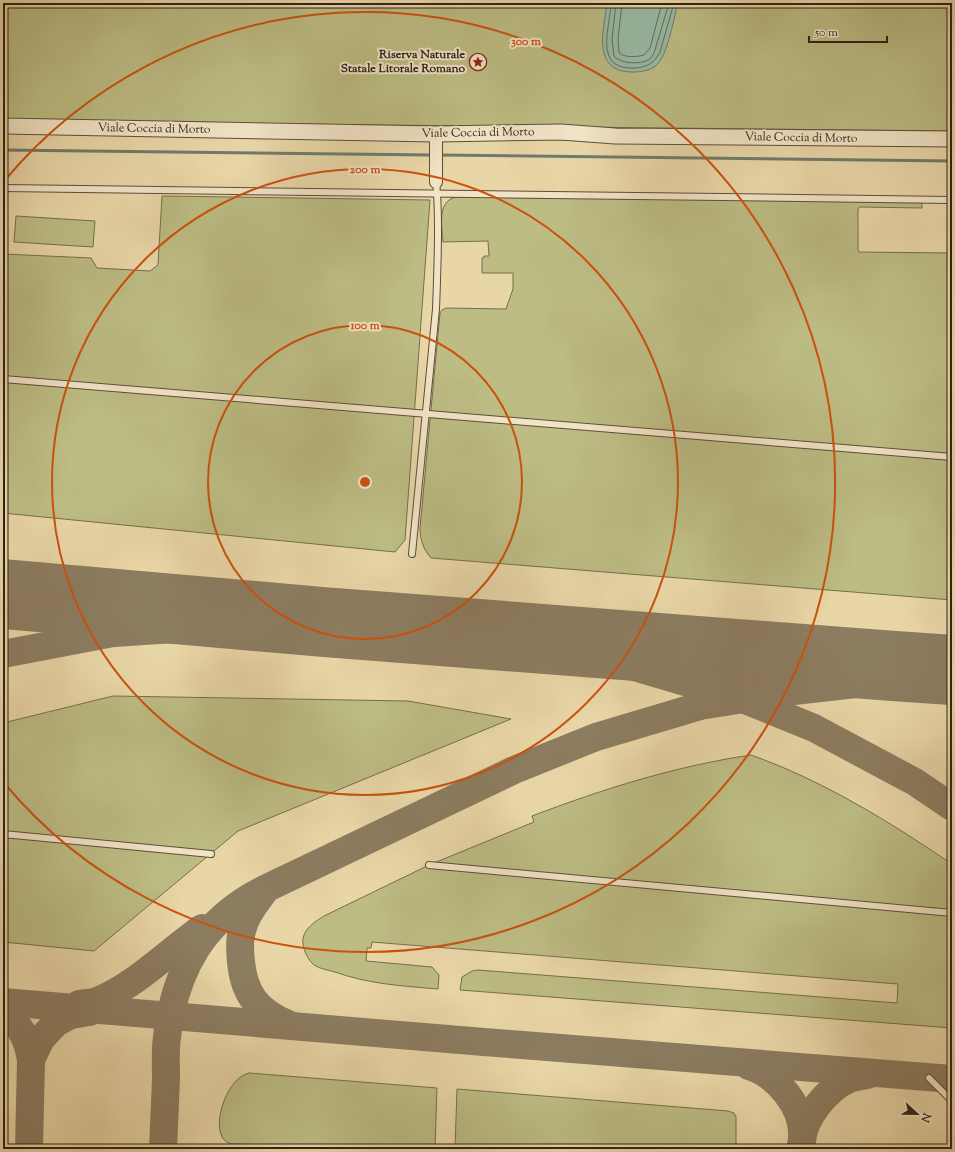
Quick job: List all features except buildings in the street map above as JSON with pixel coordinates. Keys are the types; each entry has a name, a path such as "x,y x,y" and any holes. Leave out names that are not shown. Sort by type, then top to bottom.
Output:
{"street":[{"name":"Viale Coccia di Morto","path":"3,126 436,134 561,132 615,136 952,139"},
{"path":"436,134 437,188"}],"lane":[{"path":"3,188 437,188 952,200"},
{"path":"412,554 436,309 438,271 437,188"},
{"path":"3,379 952,457"},
{"path":"3,834 211,854"},
{"path":"429,865 952,913"},
{"path":"929,1078 952,1101"}],"green space":[{"name":"Riserva Naturale Statale Litorale Romano","path":"3,3 952,3 952,131 3,121"},
{"path":"162,196 430,200 405,540 395,552 3,513 3,254 91,258 97,268 150,271 158,265"},
{"path":"459,197 922,202 922,208 860,207 858,209 858,250 859,252 952,253 952,600 431,558 422,544 420,528 440,313 446,308 506,309 513,289 513,273 482,273 482,258 484,258 484,256 489,256 488,241 443,242 442,214 444,207 447,202"},
{"path":"16,216 95,221 93,247 14,242"},
{"path":"113,696 408,701 511,719 238,831 94,951 3,942 3,723"},
{"path":"751,755 804,777 855,803 904,832 952,864 952,1028 460,990 462,977 472,971 478,970 897,1003 898,984 372,942 371,948 367,948 366,961 432,967 439,975 438,989 386,984 347,976 314,965 305,952 303,939 306,931 312,924 324,916 429,865 534,822 532,816 613,788 667,772 695,765"},
{"path":"249,1073 437,1088 435,1149 233,1144 225,1141 220,1133 219,1122 225,1098 232,1086 240,1078"},
{"path":"457,1089 728,1111 734,1113 736,1117 736,1149 455,1149"}],"water":[{"path":"607,3 678,3 666,49 658,64 649,70 639,72 622,71 612,66 606,59 603,49 603,38"}],"waterway":[{"path":"3,150 432,155"},
{"path":"438,155 952,161"}],"taxiway":[{"path":"3,654 113,633 221,626 323,622"},
{"path":"452,631 631,666 740,698 814,728 915,782 952,807"},
{"path":"163,1149 166,1042 171,1012 177,989 196,948 210,930 226,914 245,900 267,888 514,770 596,737 700,706 794,691 864,683 952,680"},
{"path":"263,893 248,916 243,926 241,935 240,950 245,984 249,993 261,1008 268,1014 288,1024"},
{"path":"79,1004 97,1001 125,986 151,968 202,928"},
{"path":"3,1002 952,1079"},
{"path":"3,1012 15,1021 23,1033 31,1060 41,1039 56,1023 71,1015 89,1012"},
{"path":"29,1149 31,1060"},
{"path":"749,1066 769,1076 778,1084 793,1103 801,1126 802,1138 800,1149"},
{"path":"802,1142 803,1133 807,1123 818,1105 825,1097 849,1079 867,1075"}],"runway":[{"path":"3,594 323,622 952,670"}],"place":[{"name":"Riserva Naturale Statale Litorale Romano","path":"478,62"}]}
